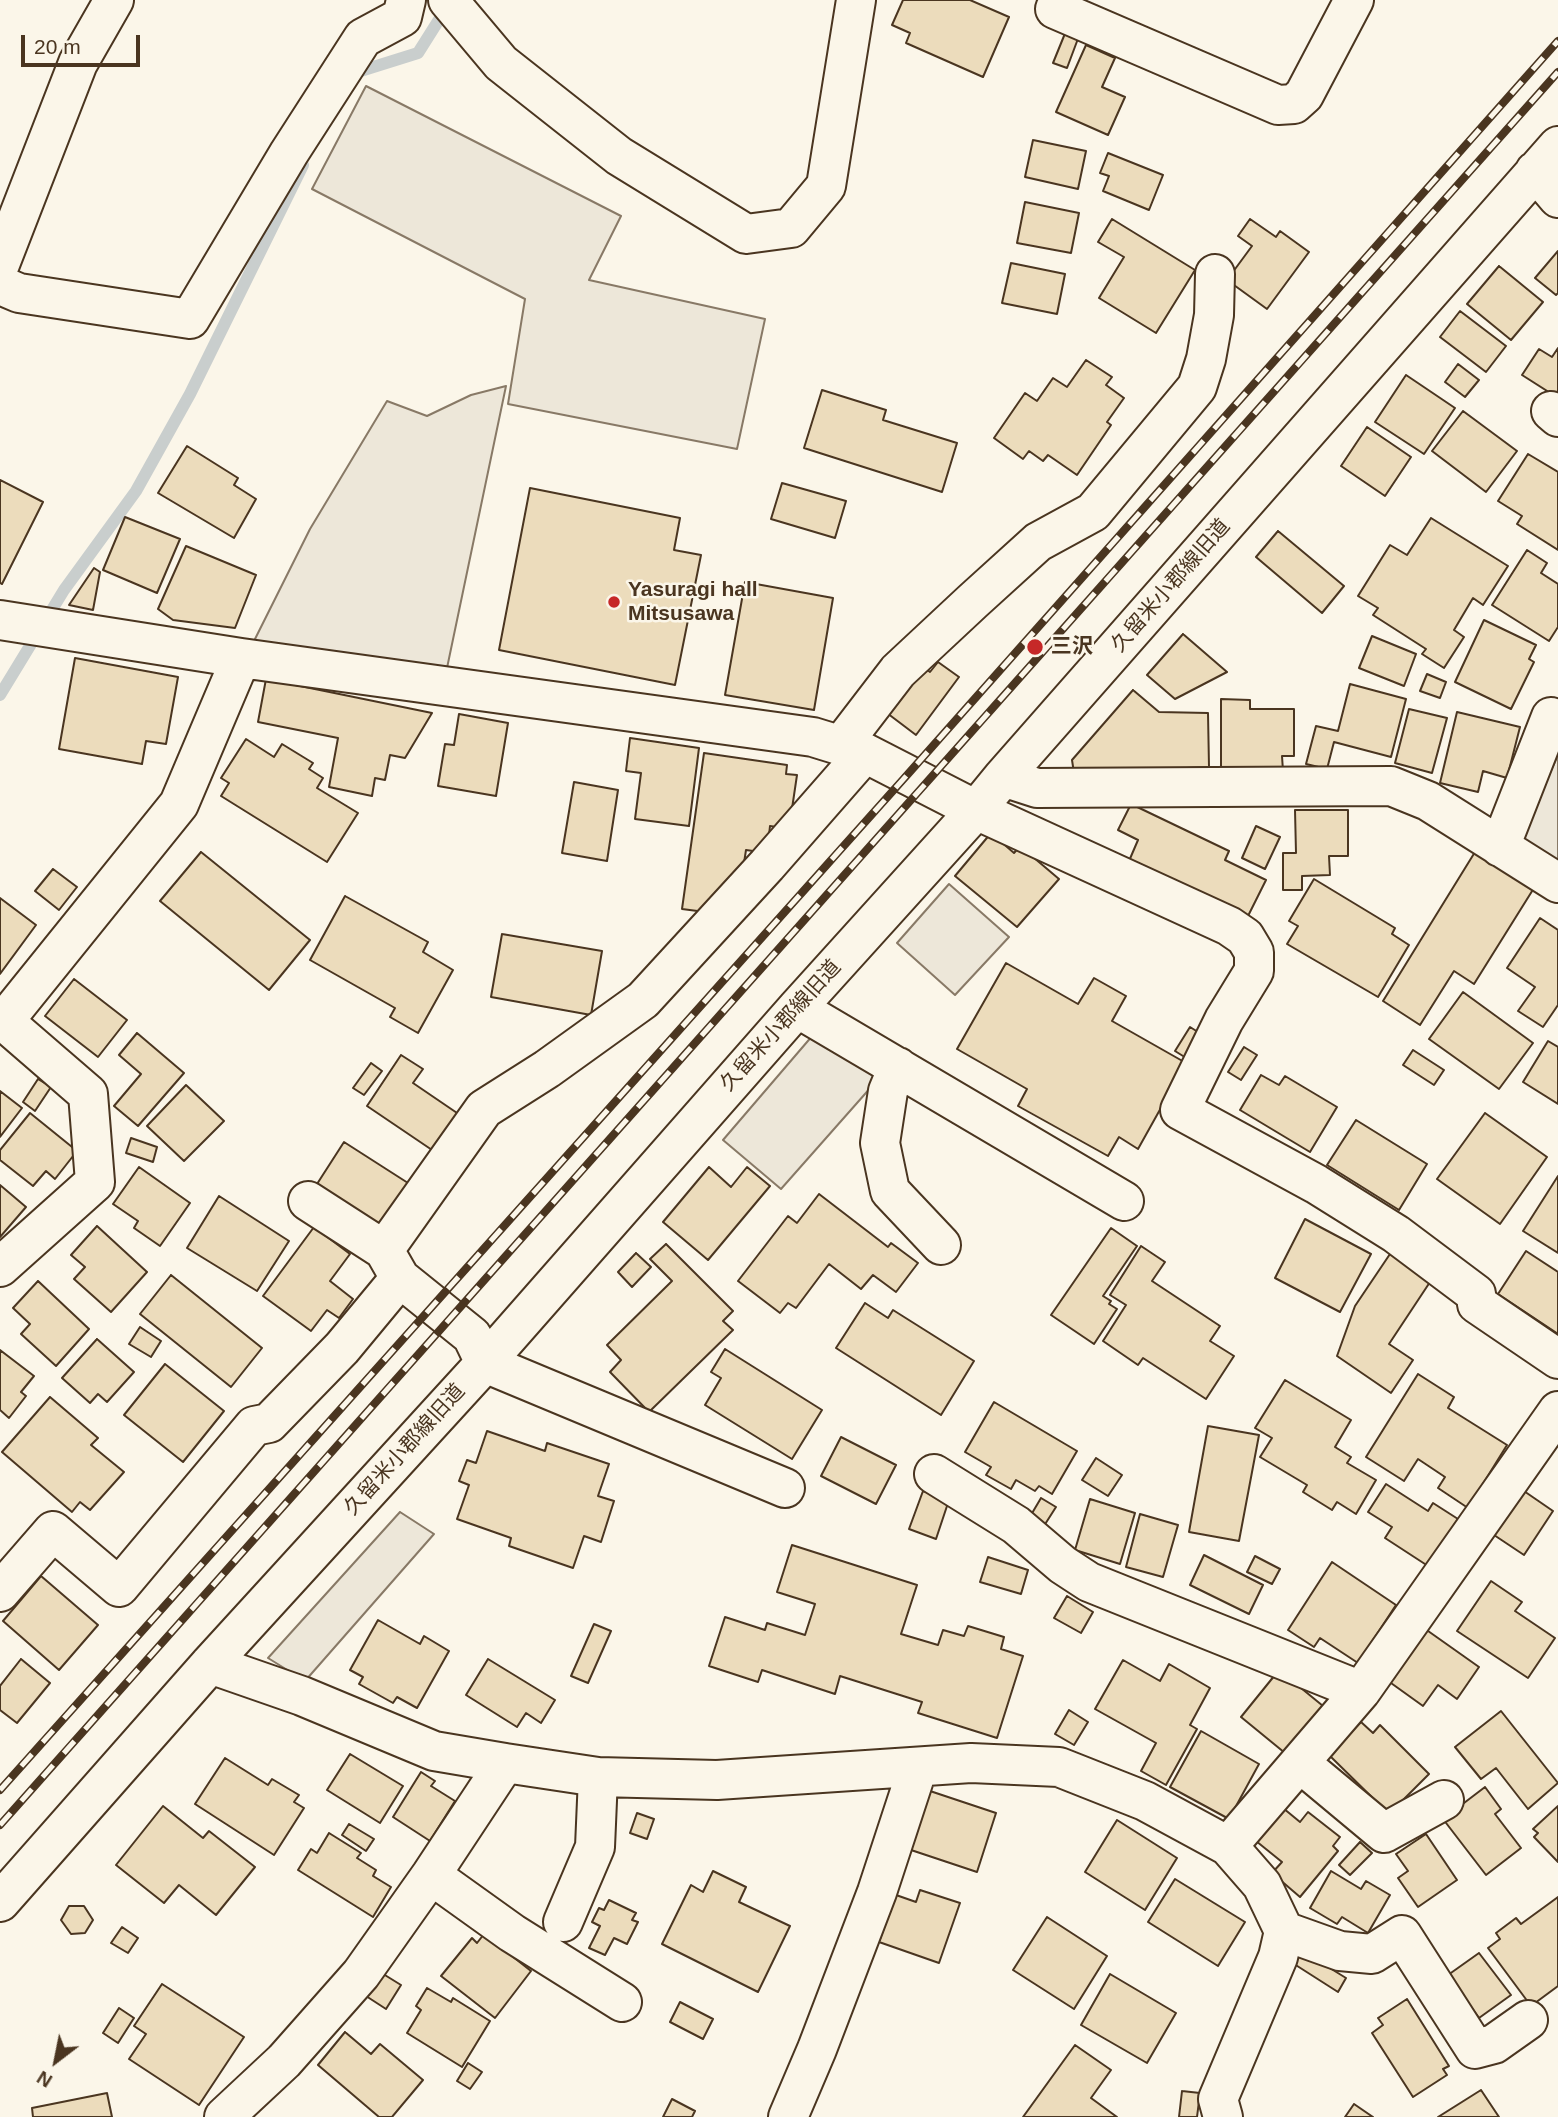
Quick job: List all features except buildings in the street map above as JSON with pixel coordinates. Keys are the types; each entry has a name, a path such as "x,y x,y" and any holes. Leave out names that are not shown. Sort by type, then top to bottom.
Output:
{"street":[{"path":"0,264 78,63 114,0"},
{"path":"0,285 19,293 190,319 289,153 363,38 402,17 406,0"},
{"path":"448,0 501,63 533,89 620,156 746,233 791,228 826,186 856,0"},
{"path":"1055,9 1278,104 1294,104 1304,95 1354,0"},
{"name":"久留米小郡線旧道","path":"0,1902 210,1664 485,1363 1482,235 1550,172"},
{"path":"0,1592 53,1531 119,1587 254,1426 269,1423 342,1348 484,1109 547,1069 643,1000 758,875 853,749 898,671 1038,542 1093,512 1197,387 1212,326 1215,274"},
{"path":"0,620 241,658 813,737 853,749 976,810 1229,926 1245,937 1254,952 1254,971 1224,1020 1180,1110 1316,1184 1396,1234 1476,1294 1477,1304 1558,1359"},
{"path":"0,1267 95,1182 89,1094 2,1020 179,804 241,658"},
{"path":"1500,846 1551,717"},
{"path":"1003,777 1037,788 1391,786 1428,801 1558,883"},
{"path":"797,1008 1124,1201"},
{"path":"898,1067 888,1091 880,1143 890,1191 940,1245"},
{"path":"308,1201 392,1264 472,1336 485,1363 785,1488"},
{"path":"1228,1846 1362,1691 1546,1454 1558,1410"},
{"path":"934,1474 1016,1525 1063,1565 1089,1582 1362,1691"},
{"path":"210,1664 302,1696 434,1751 598,1777 717,1780 971,1763 1059,1767 1145,1801 1228,1846 1262,1885 1284,1931 1278,1957 1218,2099 1223,2117"},
{"path":"224,2117 284,2062 360,1974 431,1875 505,1763"},
{"path":"1300,1763 1384,1833 1444,1800"},
{"path":"788,2117 877,1892 918,1766"},
{"path":"564,1922 595,1847 598,1777"},
{"path":"431,1875 512,1933 622,2002"},
{"path":"1284,1931 1340,1951 1372,1954 1402,1935 1475,2049 1493,2044 1528,2021"}],"shaded area":[{"path":"366,86 621,216 589,280 765,319 737,449 508,404 525,299 312,189"},
{"path":"506,386 447,668 253,643 310,529 387,401 427,416 471,395"},
{"path":"1558,755 1558,870 1522,848 1523,833"},
{"path":"949,884 1009,937 955,995 897,943"},
{"path":"813,1035 880,1077 781,1189 723,1140"},
{"path":"400,1512 434,1534 305,1681 268,1658"}],"waterway":[{"path":"351,74 418,53 447,7"},
{"path":"0,695 64,590 136,491 190,394 303,165"}],"railway":[{"path":"0,1790 908,774 1558,41"},
{"path":"0,1825 1558,72"}],"place":[{"name":"Yasuragi hall Mitsusawa","path":"614,602"},
{"name":"三沢","path":"1035,647"}]}
